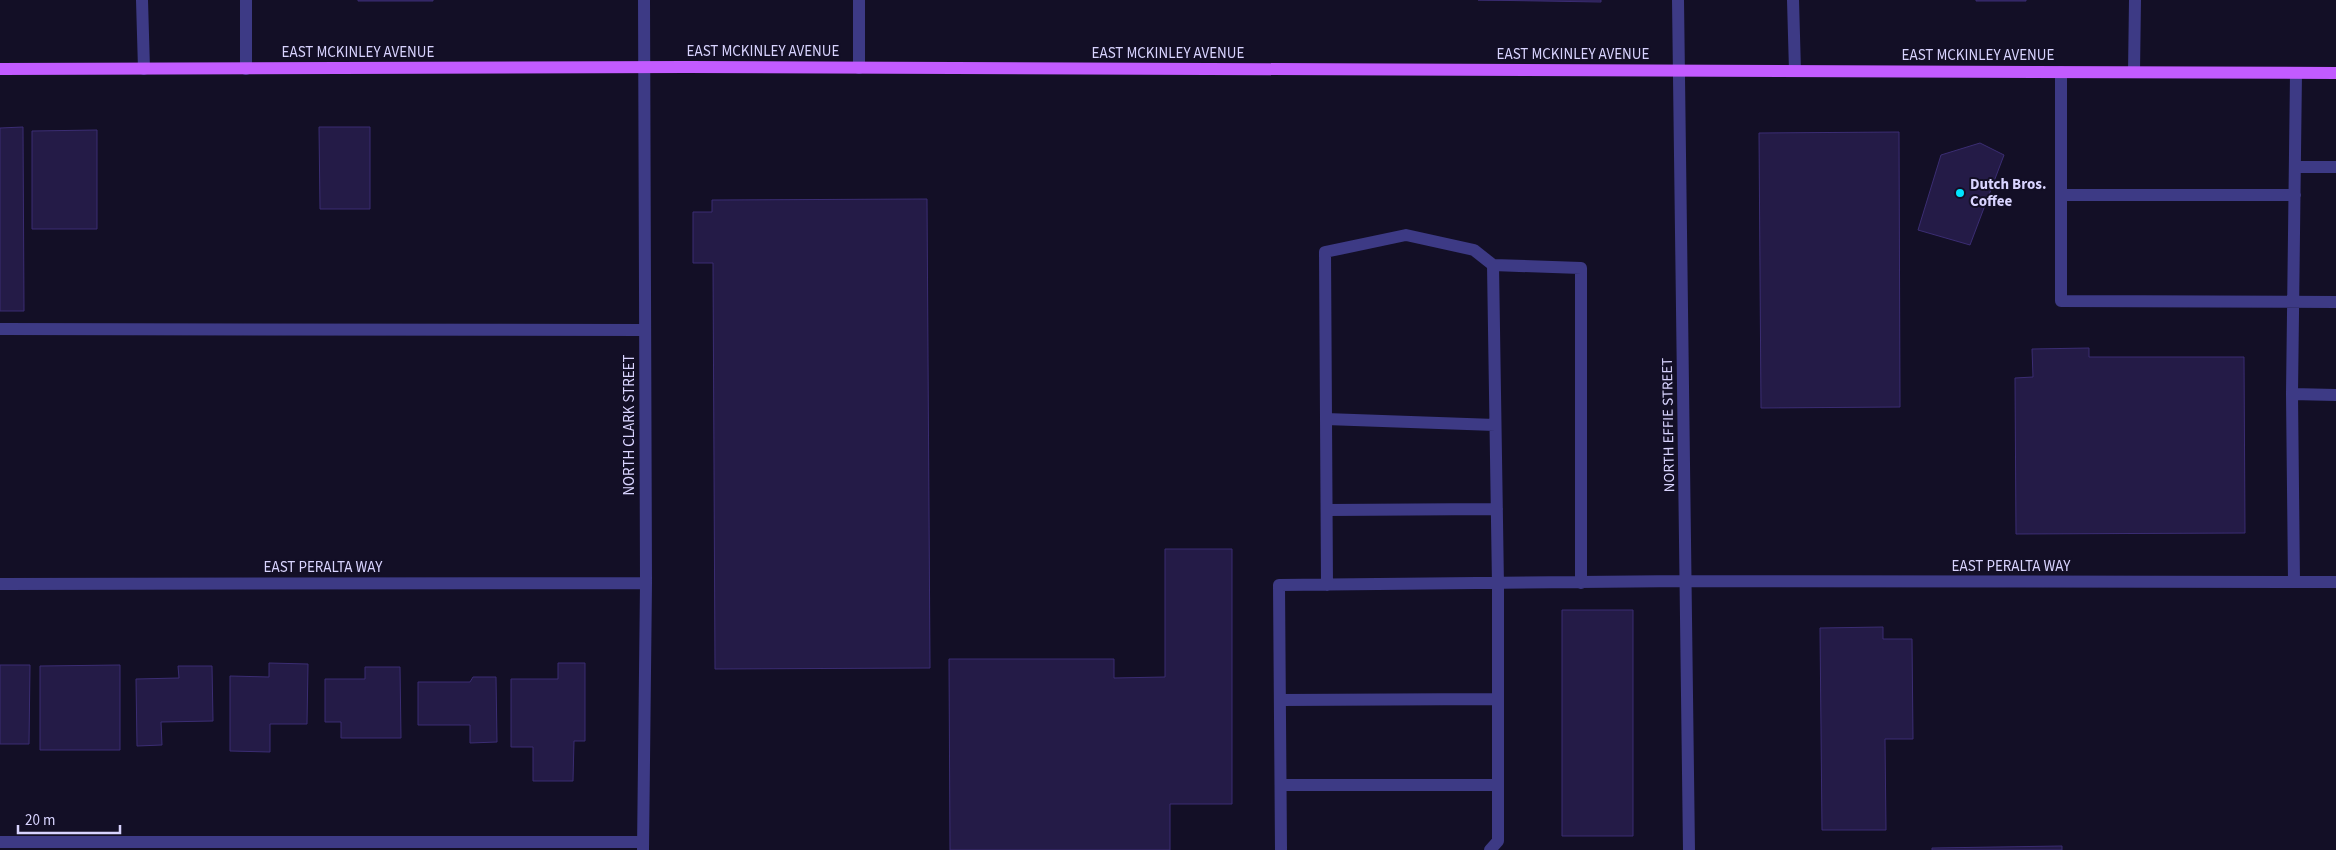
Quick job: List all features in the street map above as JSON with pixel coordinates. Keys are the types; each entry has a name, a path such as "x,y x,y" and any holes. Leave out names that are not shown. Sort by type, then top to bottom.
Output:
{"main road":[{"name":"EAST MCKINLEY AVENUE","path":"0,69 645,67 2336,73"}],"street":[{"path":"142,0 144,68"},
{"path":"246,0 246,68"},
{"name":"NORTH CLARK STREET","path":"643,846 646,583 644,0"},
{"path":"859,0 859,68"},
{"name":"NORTH EFFIE STREET","path":"1678,0 1690,850"},
{"path":"1793,0 1795,71"},
{"path":"2134,72 2135,0"},
{"path":"2062,72 2061,301 2336,302"},
{"path":"2294,582 2292,394 2296,72"},
{"path":"2295,167 2336,167"},
{"path":"2061,195 2295,195"},
{"path":"1327,585 1325,252 1406,235 1474,250 1493,265 1581,268 1581,584"},
{"path":"1490,850 1498,841 1498,585 1493,265"},
{"path":"0,328 645,330"},
{"path":"2292,394 2336,395"},
{"path":"1326,419 1495,425"},
{"path":"1327,510 1497,509"},
{"name":"EAST PERALTA WAY","path":"1280,700 1279,585 1498,585 1687,581 2336,582"},
{"name":"EAST PERALTA WAY","path":"0,584 646,583"},
{"path":"1281,850 1280,700 1498,699"},
{"path":"1281,785 1498,785"},
{"path":"0,842 643,846"}],"building":[{"path":"433,0 433,1 358,1"},
{"path":"1478,0 1601,0 1601,2"},
{"path":"2026,0 2026,1 1976,1"},
{"path":"23,127 24,311 0,311 0,128"},
{"path":"319,127 370,127 370,209 320,209"},
{"path":"97,130 97,229 32,229 32,131"},
{"path":"1899,132 1900,407 1761,408 1759,133"},
{"name":"Dutch Bros. Coffee","path":"1980,143 2004,155 1970,245 1918,230 1941,155"},
{"path":"927,199 930,668 715,669 713,263 693,263 693,212 712,212 712,200"},
{"path":"2089,348 2089,357 2244,357 2245,533 2016,534 2015,378 2033,377 2032,349"},
{"path":"1165,549 1232,549 1232,804 1170,804 1170,850 950,850 949,659 1114,659 1114,678 1165,677"},
{"path":"1562,610 1633,610 1633,836 1562,836"},
{"path":"1883,627 1883,639 1912,639 1913,739 1885,739 1886,830 1822,830 1820,628"},
{"path":"269,663 308,664 307,724 270,724 270,752 230,751 230,676 269,677"},
{"path":"558,663 585,663 585,741 574,741 573,781 533,781 533,747 511,747 511,679 558,679"},
{"path":"0,665 30,665 29,744 0,744"},
{"path":"120,665 120,750 40,750 40,666"},
{"path":"178,666 212,666 213,721 161,722 162,745 137,746 136,679 179,678"},
{"path":"365,667 400,667 401,738 341,738 341,722 325,722 325,679 365,679"},
{"path":"473,677 496,677 497,742 470,743 470,725 418,725 418,682 470,682"},
{"path":"2062,846 2062,850 1932,850 1932,848"}],"place":[{"name":"Dutch Bros. Coffee","path":"1960,193"}]}
